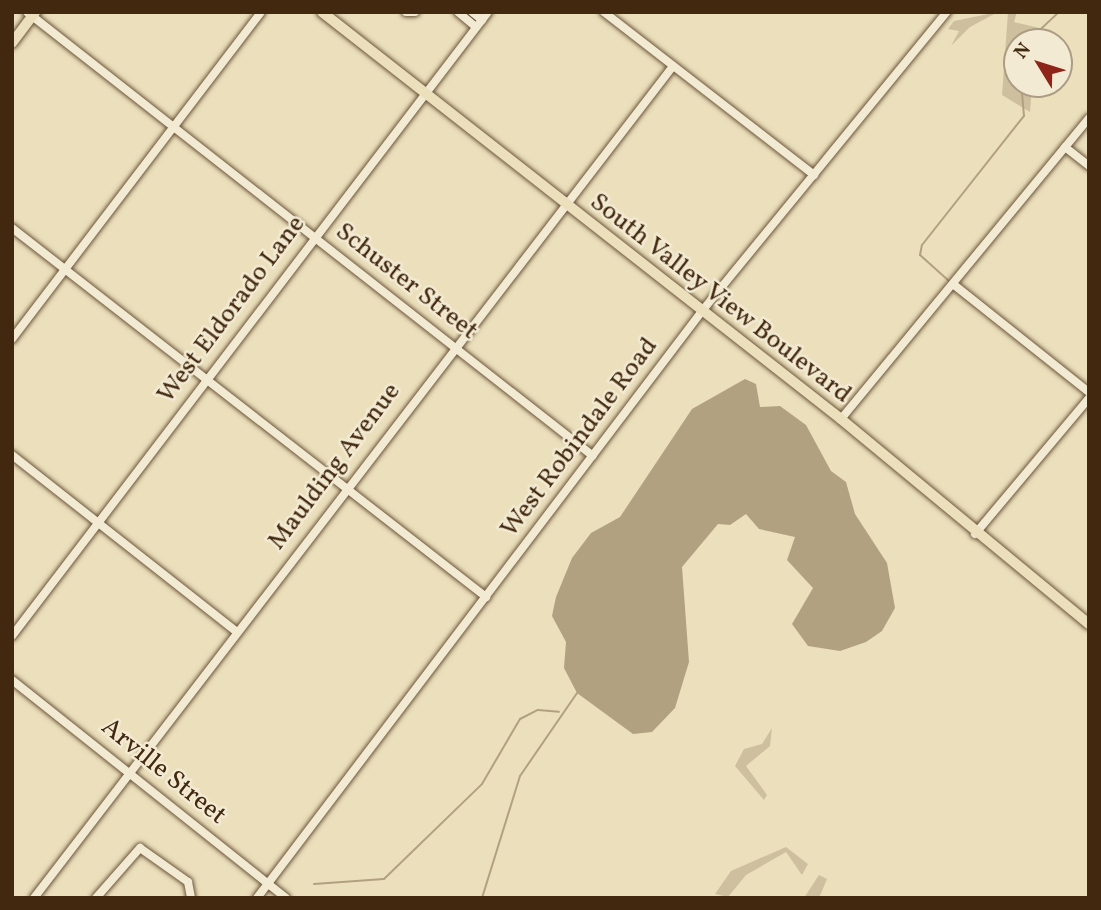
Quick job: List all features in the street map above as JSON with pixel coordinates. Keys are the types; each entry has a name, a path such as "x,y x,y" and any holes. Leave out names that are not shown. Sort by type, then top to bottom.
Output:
{"main road":[{"name":"South Valley View Boulevard","path":"322,12 562,204 841,419 975,534 1089,624"},
{"path":"12,43 31,14"}],"street":[{"path":"12,339 261,12"},
{"path":"458,12 479,23"},
{"path":"472,12 479,23"},
{"name":"West Eldorado Lane","path":"12,636 205,378 488,12"},
{"path":"604,12 814,176"},
{"name":"West Robindale Road","path":"257,898 702,311 947,12"},
{"name":"Schuster Street","path":"31,14 593,456"},
{"name":"Maulding Avenue","path":"34,898 562,204 673,66"},
{"path":"841,419 1089,118"},
{"path":"1065,147 1089,166"},
{"path":"12,228 486,597"},
{"path":"953,284 1089,392"},
{"path":"975,534 1089,398"},
{"path":"12,455 236,631"},
{"name":"Arville Street","path":"12,680 286,898"},
{"path":"96,898 140,848 188,882 191,898"}],"shaded area":[{"path":"998,12 970,27 951,46 959,31 948,29 954,21"},
{"path":"1008,12 1017,12 1014,22 1040,28 1007,28"},
{"path":"1007,98 1031,98 1030,112"},
{"path":"745,379 756,384 760,407 780,406 806,425 831,471 846,482 855,514 887,563 895,608 882,631 866,642 840,651 808,646 792,624 813,588 787,560 795,537 759,529 746,514 730,525 718,524 682,567 689,662 675,708 652,732 633,734 577,693 564,668 566,642 552,616 556,597 572,558 591,533 620,517 692,409"},
{"path":"772,728 770,746 746,766 767,795 764,800 735,766 744,749 762,744"},
{"path":"786,847 808,864 802,875 786,852 746,875 728,897 715,894 731,871"},
{"path":"819,875 827,879 819,898 804,898"}],"waterway":[{"path":"1042,28 1059,12"},
{"path":"949,281 920,255 922,245 1024,116 1022,98"},
{"path":"482,898 520,776 577,693"},
{"path":"314,884 384,879 482,784 520,719 538,710 559,712"}]}
